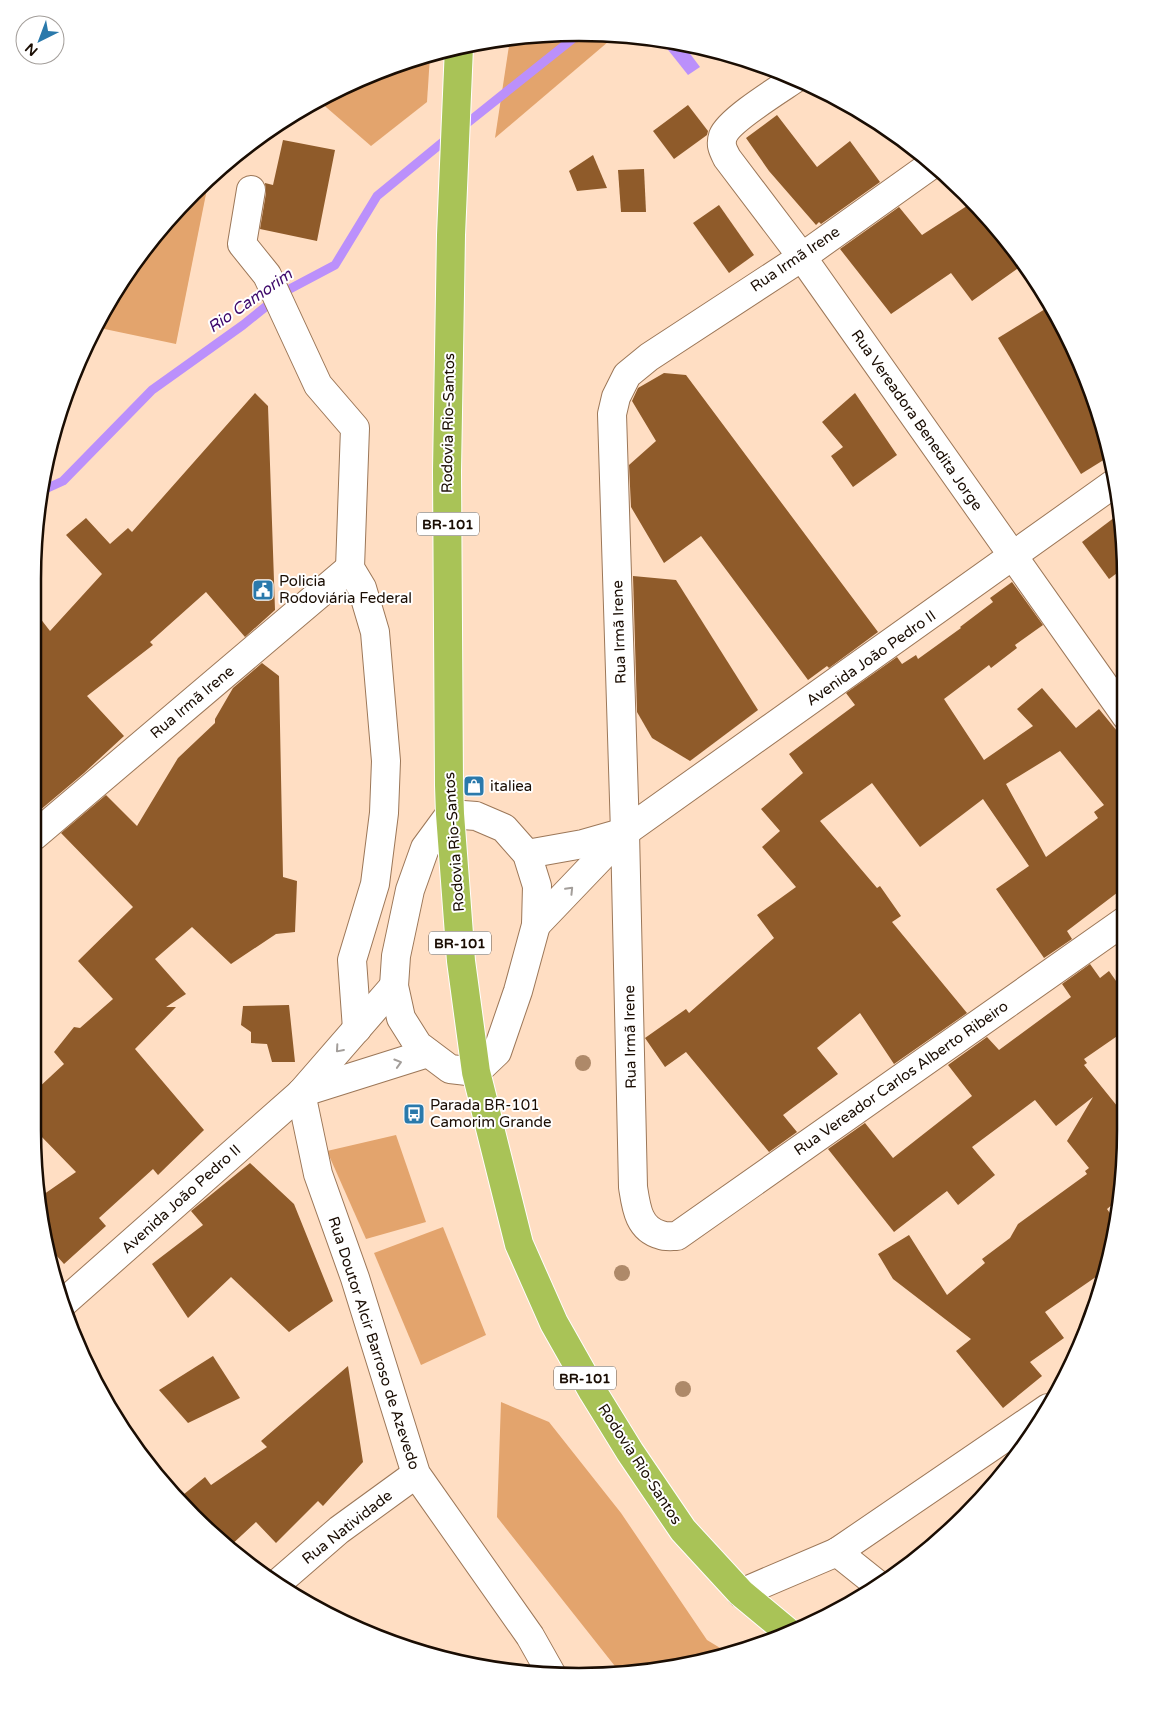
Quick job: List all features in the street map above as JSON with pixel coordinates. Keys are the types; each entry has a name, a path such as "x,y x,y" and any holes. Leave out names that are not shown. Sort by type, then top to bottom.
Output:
{"highway":[{"name":"Rodovia Rio-Santos","path":"459,56 451,235 447,471 450,814 461,961 476,1072 519,1244 554,1323 630,1452 683,1530 741,1593 783,1628"}],"street":[{"name":"Rua Vereadora Benedita Jorge","path":"788,84 732,124 723,135 721,145 727,158 802,256 1012,557 1117,703"},
{"name":"Rua Irmã Irene","path":"677,1236 661,1235 648,1227 637,1213 634,1196 612,414 616,396 627,375 649,357 802,256 926,168"},
{"path":"251,190 242,244 268,278 318,385 355,428 350,568 362,588 375,632 386,761 384,813 375,884 352,960 357,1029"},
{"name":"Avenida João Pedro II","path":"536,925 625,832 1108,488"},
{"name":"Rua Irmã Irene","path":"41,830 350,568"},
{"path":"450,814 476,816 504,828 527,854 536,886 536,925 518,991 497,1052 476,1072 450,1069 418,1045 401,1018 394,986 396,956 410,890 425,848 450,814"},
{"name":"Avenida João Pedro II","path":"527,854 583,844 625,832"},
{"name":"Rua Vereador Carlos Alberto Ribeiro","path":"677,1236 1117,926"},
{"name":"Avenida João Pedro II","path":"69,1298 301,1093 394,986"},
{"name":"Avenida João Pedro II","path":"301,1093 428,1053"},
{"name":"Rua Doutor Alcir Barroso de Azevedo","path":"301,1093 318,1174 355,1278 416,1474 515,1614 547,1667"},
{"path":"741,1593 837,1552 1033,1418"},
{"name":"Rua Natividade","path":"283,1579 339,1530 416,1474"},
{"path":"837,1552 873,1580"}],"shaded area":[{"path":"544,42 608,42 495,138 509,46"},
{"path":"667,49 690,53 700,67 688,75"},
{"path":"430,63 427,102 371,146 324,106 373,82"},
{"path":"206,192 176,344 103,329 132,280 152,252 175,224"},
{"path":"396,1135 426,1222 366,1239 327,1151"},
{"path":"443,1227 486,1335 421,1365 374,1253"},
{"path":"501,1402 549,1422 621,1513 707,1640 721,1648 684,1657 615,1667 497,1517"}],"building":[{"path":"688,105 708,131 707,135 674,159 653,131"},
{"path":"777,115 817,167 850,141 880,182 821,224 819,222 816,225 769,171 746,138"},
{"path":"283,140 335,150 317,241 260,229 266,193 265,183 273,185"},
{"path":"593,155 607,188 577,191 569,171"},
{"path":"644,169 646,212 621,212 618,170"},
{"path":"719,205 754,255 729,273 693,223"},
{"path":"966,206 983,224 1018,268 972,301 951,273 891,314 840,249 899,207 922,235"},
{"path":"1045,309 1076,373 1088,406 1103,460 1081,474 998,338"},
{"path":"664,373 686,375 878,632 829,668 827,666 808,680 701,536 664,563 631,507 629,465 656,441 632,401 638,388"},
{"path":"255,393 268,406 275,610 245,637 206,592 150,642 153,645 87,696 124,736 41,809 41,619 50,631 102,574 66,535 86,518 110,544 128,528 132,532"},
{"path":"855,393 897,455 853,487 831,456 843,447 822,422"},
{"path":"1113,518 1117,573 1109,579 1082,542"},
{"path":"633,576 676,580 758,710 690,761 652,738 637,712"},
{"path":"1012,582 1043,625 1015,645 1017,648 991,668 989,665 944,699 984,760 1033,726 1017,709 1042,688 1076,728 1099,709 1117,731 1117,893 1067,931 1072,939 1044,958 996,889 1029,866 983,799 920,847 872,783 820,821 877,888 880,886 901,916 892,922 967,1013 894,1064 860,1013 817,1048 838,1074 783,1115 797,1132 769,1152 686,1052 665,1067 645,1038 686,1009 689,1013 774,938 757,915 796,887 762,847 780,831 761,809 803,773 789,754 855,705 846,693 897,657 902,664 916,655 918,659 993,602 990,598","holes":["1060,751 1104,805 1094,812 1098,818 1046,857 1006,784"]},
{"path":"262,663 279,676 283,877 297,881 295,932 276,934 231,964 192,927 155,959 186,994 166,1007 176,1007 135,1049 204,1130 158,1175 153,1169 99,1218 106,1226 64,1264 57,1256 45,1193 76,1172 41,1136 41,1085 64,1064 54,1052 74,1027 80,1028 113,999 78,961 133,907 61,833 106,795 137,826 178,758 215,723 215,719 233,688"},
{"path":"1090,964 1100,978 1109,971 1117,982 1117,1036 1084,1059 1087,1063 1084,1065 1117,1106 1116,1165 1112,1200 1111,1206 1107,1209 1110,1213 1096,1277 1045,1312 1064,1338 1030,1362 1042,1376 1003,1408 956,1351 971,1339 893,1279 878,1254 909,1235 947,1295 985,1263 982,1259 1010,1238 1018,1224 1087,1174 1085,1171 1089,1168 1067,1141 1093,1097 1056,1126 1035,1100 972,1147 995,1175 958,1205 947,1191 894,1232 828,1149 865,1123 893,1158 972,1096 948,1065 987,1037 999,1050 1071,997 1062,984"},
{"path":"289,1005 295,1062 272,1062 267,1044 251,1043 251,1032 241,1025 243,1006"},
{"path":"250,1163 294,1204 333,1301 289,1332 231,1277 188,1318 152,1264 203,1225 191,1211"},
{"path":"213,1356 240,1398 188,1423 159,1390"},
{"path":"348,1366 363,1462 323,1506 318,1501 276,1543 256,1522 234,1542 184,1494 205,1477 211,1485 267,1447 261,1441"}],"waterway":[{"name":"Rio Camorim","path":"461,128 570,41"},
{"name":"Rio Camorim","path":"50,487 63,481 152,390 243,325 284,292 335,265 377,196 449,137"}],"place":[{"name":"Policia Rodoviária Federal","path":"263,590"},
{"name":"italiea","path":"474,786"},
{"name":"Parada BR-101 Camorim Grande","path":"414,1114"}]}
